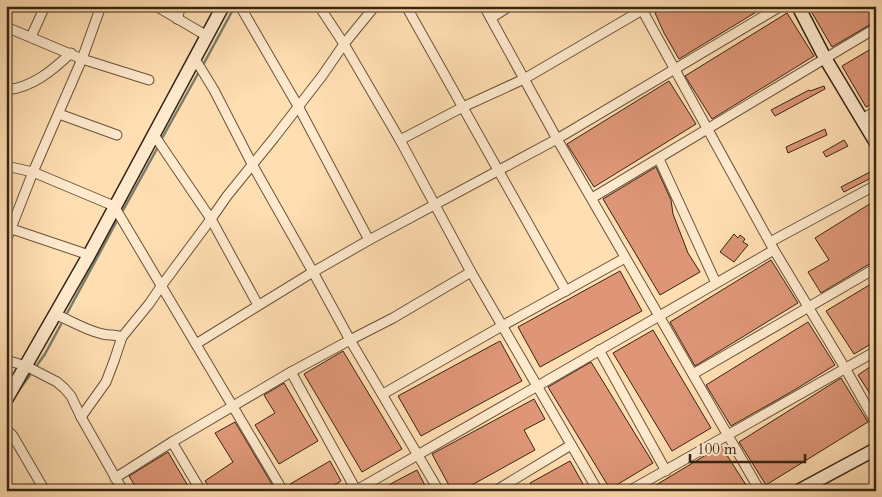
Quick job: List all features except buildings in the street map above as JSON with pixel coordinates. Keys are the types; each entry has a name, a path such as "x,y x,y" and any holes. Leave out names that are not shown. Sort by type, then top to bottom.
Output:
{"street":[{"path":"31,37 45,6"},
{"path":"6,241 9,228 59,114 101,6"},
{"path":"156,6 207,36"},
{"path":"177,19 181,6"},
{"path":"6,400 88,255 223,6"},
{"path":"240,6 298,106 369,240"},
{"path":"318,6 344,44 400,140 471,272 598,491"},
{"path":"81,417 106,382 122,337 149,304 227,196 375,6"},
{"path":"406,6 566,291"},
{"path":"484,6 557,139 760,491"},
{"path":"491,18 510,6"},
{"path":"196,344 313,272 557,139 781,6"},
{"path":"798,6 825,58 876,143"},
{"path":"400,140 462,107 524,79 644,8 674,69 772,246 876,423"},
{"path":"6,27 82,58 149,80"},
{"path":"592,198 876,28"},
{"path":"6,90 17,89 39,78 54,69 71,53"},
{"path":"195,59 350,340 439,491"},
{"path":"862,119 876,111"},
{"path":"59,114 117,135"},
{"path":"154,135 211,219 258,306"},
{"path":"659,159 716,283"},
{"path":"6,166 33,172 114,206 162,284 283,491"},
{"path":"291,372 356,490 716,283 772,246 876,184"},
{"path":"9,228 88,255"},
{"path":"383,394 625,258"},
{"path":"693,374 876,268"},
{"path":"115,478 232,406 291,372 393,318 471,272"},
{"path":"55,314 96,333 122,337"},
{"path":"600,350 666,470"},
{"path":"629,491 876,351"},
{"path":"6,360 26,366 58,382 71,396 123,491"},
{"path":"6,429 13,436 45,491"},
{"path":"172,442 201,491"},
{"path":"495,491 570,445"},
{"path":"798,491 876,449"}],"waterway":[{"path":"203,65 235,6"},
{"path":"160,142 200,70"},
{"path":"121,214 158,147"},
{"path":"17,393 45,354 118,219"}]}
